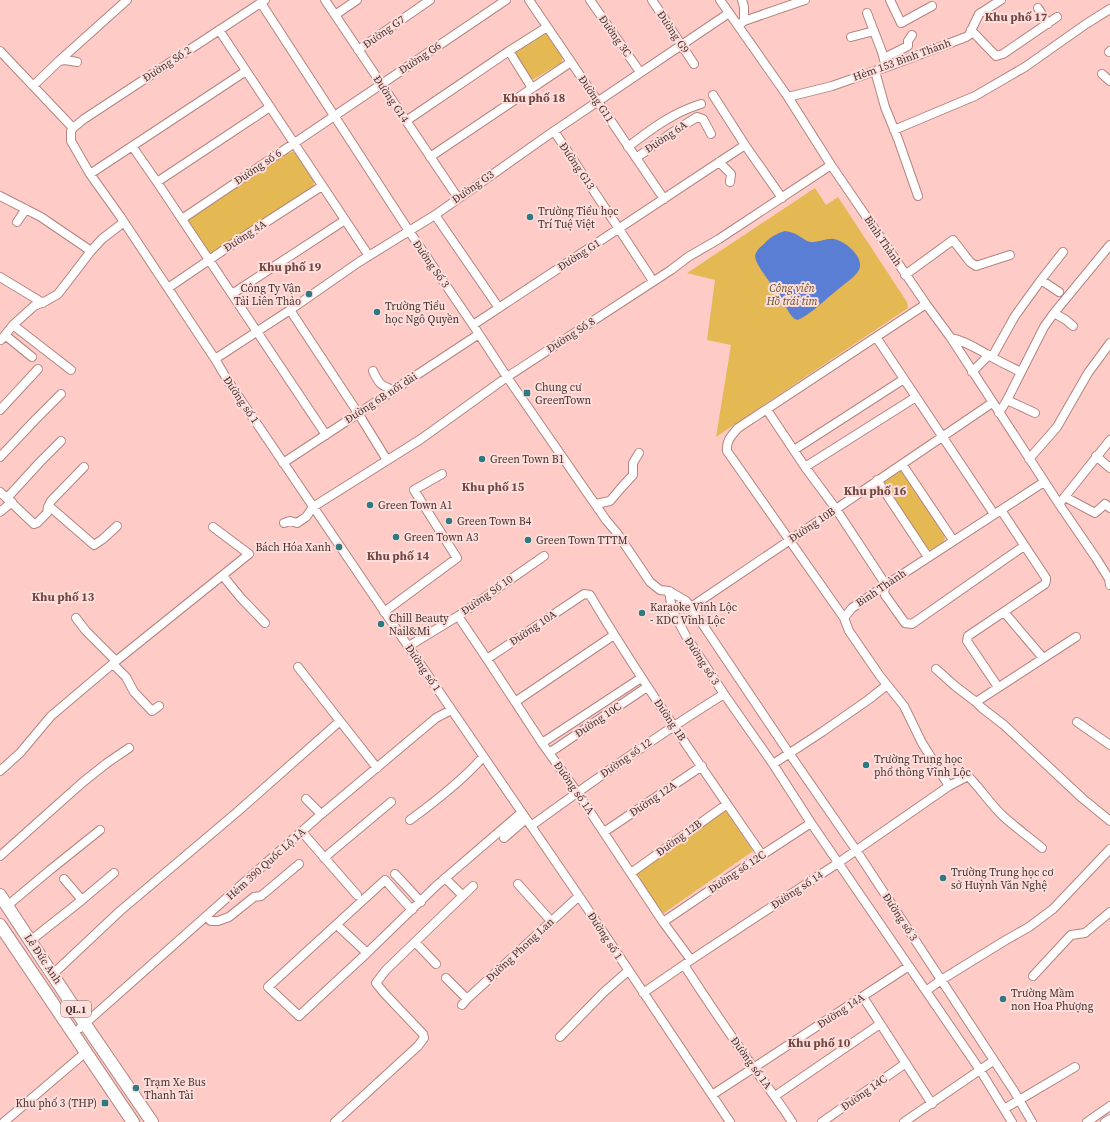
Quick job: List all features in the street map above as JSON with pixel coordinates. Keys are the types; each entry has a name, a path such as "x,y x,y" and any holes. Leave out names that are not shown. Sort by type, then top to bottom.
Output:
{"highway":[{"name":"Lê Đức Anh","path":"0,896 4,908 83,1026 144,1122"},
{"name":"Lê Đức Anh","path":"4,908 30,941 53,974 83,1026 152,1122"},
{"name":"Lê Đức Anh","path":"0,925 83,1054 123,1122"},
{"name":"Lê Đức Anh","path":"0,936 133,1122"}],"street":[{"path":"34,86 126,0"},
{"name":"Đường G14","path":"325,0 458,198"},
{"path":"335,15 357,0"},
{"name":"Đường G7","path":"358,50 430,0"},
{"name":"Đường G6","path":"333,117 506,0"},
{"name":"Đường G11","path":"529,0 664,199"},
{"name":"Đường 3C","path":"590,0 640,72"},
{"name":"Đường G9","path":"652,0 694,64"},
{"name":"Bình Thành","path":"720,0 729,13 741,23 831,165 905,274 951,338 992,403 1109,579 1110,584"},
{"path":"741,23 744,7 742,0"},
{"path":"741,23 805,0"},
{"path":"890,0 901,23 932,6"},
{"name":"Hẻm 153 Bình Thành","path":"788,97 832,86 966,37 972,30 979,14 1001,0"},
{"name":"Đường Số 2","path":"72,130 84,118 263,1"},
{"name":"Đường Số 3","path":"263,1 333,117 474,325 507,377 618,533 650,582 660,590 669,591"},
{"path":"1038,8 1048,24"},
{"name":"Đường G3","path":"215,359 369,256 435,215 597,101 729,13"},
{"path":"867,13 886,67"},
{"path":"894,130 975,96 1025,67 1086,24 1109,13"},
{"path":"972,30 996,56 1003,54 1057,18"},
{"path":"406,121 509,50 547,27"},
{"path":"218,30 369,256"},
{"path":"851,37 874,31"},
{"path":"884,58 908,46 908,41 912,36"},
{"path":"0,50 72,130"},
{"path":"509,50 532,88"},
{"path":"59,61 65,60 78,62"},
{"path":"430,157 571,62"},
{"path":"90,174 246,71"},
{"path":"875,71 885,107 918,196"},
{"path":"1102,74 1110,81"},
{"path":"713,95 745,145 782,198"},
{"path":"628,146 649,130 674,115 688,108 701,104"},
{"path":"157,182 270,107"},
{"name":"Đường số 6","path":"182,219 333,117"},
{"name":"Đường 6A","path":"636,158 697,117 703,119 711,134"},
{"name":"Đường số 1","path":"72,130 71,141 90,174 124,222 283,463 579,896 730,1122"},
{"name":"Đường G13","path":"554,131 653,282"},
{"name":"Đường G1","path":"474,325 745,145"},
{"path":"132,146 326,435"},
{"path":"719,162 731,174 730,182"},
{"name":"Đường Số 8","path":"284,523 290,521 297,523 306,517 313,507 421,439 507,377 653,282 688,257 717,240 831,165"},
{"name":"Đường 4A","path":"168,288 322,186"},
{"path":"0,196 41,217 91,251"},
{"path":"17,222 26,209"},
{"path":"435,215 499,308"},
{"path":"232,294 345,220"},
{"path":"32,357 2,337 34,306 43,303 58,294 102,239 124,222"},
{"path":"905,274 953,240 970,262 976,266 1010,255"},
{"path":"999,412 1007,400 1044,327 1110,245"},
{"path":"972,372 990,356 1015,316 1063,252"},
{"path":"0,276 43,303"},
{"path":"1041,280 1059,292"},
{"path":"926,304 738,428 730,437 726,445 727,452 844,618 849,631 880,676 904,706 922,742 949,786"},
{"path":"290,310 387,460"},
{"path":"1054,313 1073,326"},
{"path":"13,325 71,370"},
{"name":"Đường 6B nối dài","path":"283,463 479,334"},
{"path":"876,337 943,436 1046,578 1044,584 967,638 967,641 998,687"},
{"path":"951,338 968,343 1021,372"},
{"path":"1030,460 1057,427 1088,373 1110,343"},
{"path":"0,410 38,369"},
{"path":"373,371 382,386 394,390"},
{"path":"794,450 904,379"},
{"path":"0,457 61,394"},
{"path":"805,467 916,397"},
{"path":"1007,400 1035,413"},
{"name":"Đường 10B","path":"692,607 992,403"},
{"path":"766,410 836,509 886,585 884,592 885,595 905,623 912,624 1024,546"},
{"path":"1059,504 1110,440"},
{"path":"0,512 41,461 61,441"},
{"path":"596,504 610,501 633,475 633,463 639,453"},
{"path":"1096,456 1110,468"},
{"path":"902,464 953,540"},
{"path":"0,492 34,524 47,513 51,501 84,467"},
{"path":"384,612 457,558 414,490 442,474"},
{"path":"877,480 928,557"},
{"name":"Bình Thành","path":"844,618 852,608 953,540 1044,482"},
{"path":"1065,497 1095,513 1105,504 1110,508"},
{"path":"49,506 94,545 103,540 117,526"},
{"path":"0,771 20,753 51,716 249,554 213,527"},
{"name":"Đường Số 10","path":"409,646 458,616 544,556"},
{"path":"223,576 241,598 265,622"},
{"name":"Đường số 3","path":"669,591 686,601 692,607 789,753 856,850 1032,1122"},
{"name":"Đường số 3","path":"669,591 672,610 686,636 838,863 980,1070 1012,1122"},
{"name":"Đường 1B","path":"578,598 584,594 590,595 641,678 762,854"},
{"name":"Đường 10A","path":"488,659 578,598"},
{"path":"1004,612 1043,658"},
{"name":"Đường số 1A","path":"458,616 488,659 549,754 577,792 663,922 687,962 702,993 792,1122"},
{"path":"76,618 126,677 134,692 152,711 159,706"},
{"path":"515,702 614,635"},
{"path":"976,702 1076,637"},
{"path":"298,667 377,768"},
{"path":"936,669 1018,737 1082,798 1110,821"},
{"path":"542,743 641,678"},
{"path":"773,764 868,700 887,684"},
{"name":"Đường 10C","path":"549,754 648,687"},
{"name":"Đường số 12","path":"531,826 577,792 674,725 724,694"},
{"name":"Hẻm 390 Quốc Lộ 1A","path":"83,1026 321,814 436,718 452,710"},
{"path":"53,974 120,911 236,813 340,721"},
{"path":"1077,722 1110,745"},
{"path":"0,856 83,782 112,759 129,748"},
{"path":"410,820 429,807 450,789 471,770 483,756"},
{"name":"Đường 12A","path":"604,832 702,766"},
{"name":"Đường số 14","path":"643,993 687,962 838,863 949,786 968,776 979,787 990,803 1003,816 1042,848"},
{"path":"306,799 321,814"},
{"path":"324,858 391,802"},
{"name":"Đường 12B","path":"631,873 727,804"},
{"path":"504,838 524,816"},
{"path":"412,910 385,880 268,987 299,1016 421,902 445,878 524,816"},
{"name":"Đường số 12C","path":"663,922 762,854 811,823"},
{"path":"4,908 100,830"},
{"path":"302,832 357,895"},
{"path":"926,991 941,980 1029,927 1053,909 1110,849"},
{"path":"206,917 211,921 218,921 229,917 254,897 261,896 299,864"},
{"path":"30,941 82,900 114,872"},
{"path":"395,874 421,902"},
{"path":"445,878 463,896"},
{"path":"64,879 82,900"},
{"path":"518,884 551,921"},
{"path":"335,1122 418,1046 424,1038 423,1034 376,983 386,970 473,886"},
{"name":"Đường Phong Lan","path":"446,978 465,1002 579,896"},
{"path":"1032,976 1071,934 1085,933 1110,912"},
{"path":"337,925 367,953"},
{"path":"415,942 436,964"},
{"name":"Đường 14A","path":"712,1095 909,966"},
{"path":"560,1037 604,992 628,971"},
{"path":"863,996 932,1104"},
{"path":"775,1096 880,1024"},
{"path":"4,1122 83,1054"},
{"path":"904,1122 993,1061"},
{"name":"Đường 14C","path":"822,1122 906,1063"},
{"path":"1004,1110 1018,1100 1075,1067"},
{"path":"1087,1122 1110,1106"},
{"path":"1105,1122 1110,1119"}],"green space":[{"path":"542,33 548,34 563,57 561,63 534,79 530,79 515,54 515,51"},
{"path":"287,153 297,153 314,182 312,188 216,252 208,252 187,222 188,219"},
{"name":"Công viên Hồ trái tim","path":"815,188 826,205 838,197 907,302 908,308 716,437 731,345 707,340 715,280 687,273"},
{"path":"898,470 902,471 945,535 944,541 932,550 926,548 884,484 883,480"},
{"path":"723,811 727,812 753,851 664,913 635,875"}],"water":[{"path":"785,231 796,234 810,242 831,239 838,240 853,250 857,255 860,265 859,270 852,278 812,311 797,320 789,313 780,296 761,270 755,256 758,249 768,240 776,234"}],"place":[{"name":"Trường Tiểu học Trí Tuệ Việt","path":"530,217"},
{"name":"Công Ty Vận Tải Liên Thảo","path":"309,294"},
{"name":"Trường Tiểu học Ngô Quyền","path":"377,312"},
{"name":"Chung cư GreenTown","path":"527,393"},
{"name":"Green Town B1","path":"482,459"},
{"name":"Green Town A1","path":"370,505"},
{"name":"Green Town B4","path":"449,521"},
{"name":"Green Town A3","path":"396,537"},
{"name":"Green Town TTTM","path":"528,540"},
{"name":"Bách Hóa Xanh","path":"339,547"},
{"name":"Karaoke Vĩnh Lộc - KDC Vĩnh Lộc","path":"642,613"},
{"name":"Chill Beauty Nail&Mi","path":"381,624"},
{"name":"Trường Trung học phổ thông Vĩnh Lộc","path":"866,765"},
{"name":"Trường Trung học cơ sở Huỳnh Văn Nghệ","path":"943,878"},
{"name":"Trường Mầm non Hoa Phượng","path":"1003,999"},
{"name":"Trạm Xe Bus Thanh Tài","path":"136,1088"},
{"name":"Khu phố 3 (THP)","path":"105,1103"}],"district":[{"name":"Khu phố 17","path":"1016,17"},
{"name":"Khu phố 18","path":"534,98"},
{"name":"Khu phố 19","path":"290,267"},
{"name":"Khu phố 15","path":"493,487"},
{"name":"Khu phố 16","path":"875,491"},
{"name":"Khu phố 14","path":"398,556"},
{"name":"Khu phố 13","path":"63,597"},
{"name":"Khu phố 10","path":"819,1043"}]}
